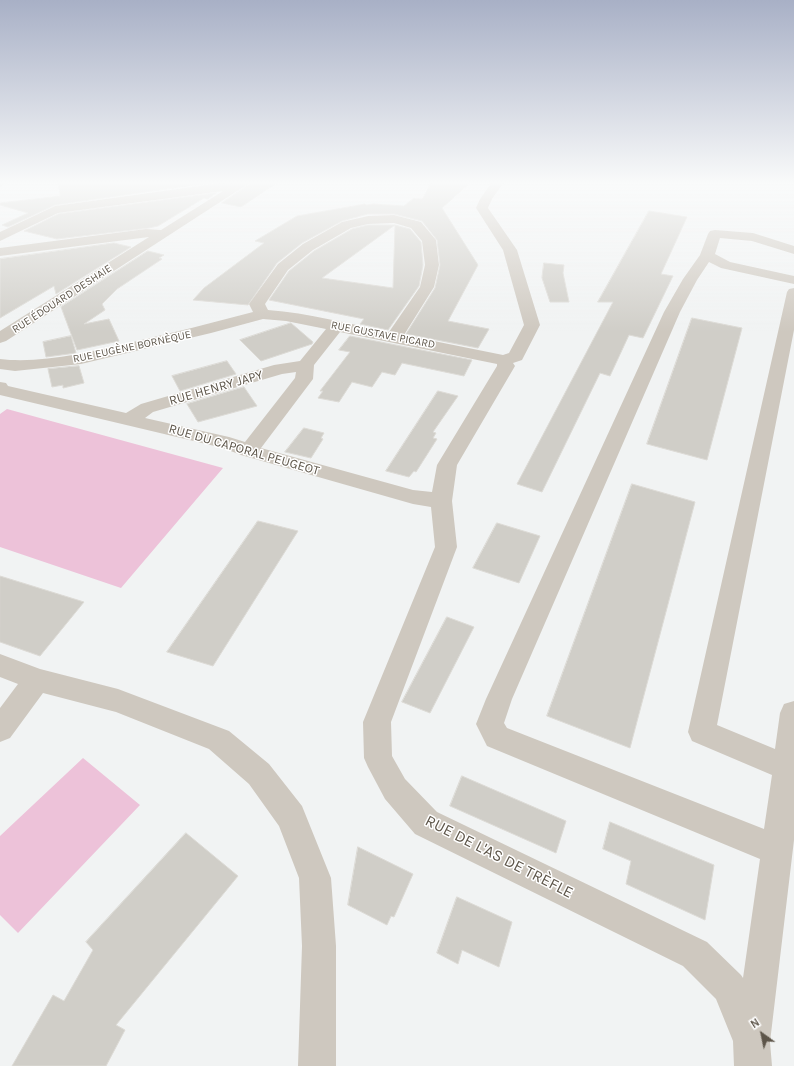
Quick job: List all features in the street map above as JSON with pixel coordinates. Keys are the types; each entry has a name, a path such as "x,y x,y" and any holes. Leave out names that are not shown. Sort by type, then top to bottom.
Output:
{"street":[{"path":"0,237 11,232"},
{"name":"RUE ÉDOUARD DESHAIE","path":"0,338 166,232"},
{"path":"262,314 257,304 283,267 308,247 336,232"},
{"path":"394,337 427,288 432,265 429,240 422,232"},
{"path":"498,232 510,250 532,325 516,356 504,361"},
{"path":"0,252 146,233 162,234"},
{"path":"777,850 497,737 490,724 499,699 672,312 690,279 707,256 715,234 753,237 794,250"},
{"path":"707,256 726,266 794,280"},
{"path":"788,768 702,732 794,292"},
{"name":"RUE GUSTAVE PICARD","path":"262,314 286,316 394,337 504,361"},
{"name":"RUE EUGÈNE BORNÈQUE","path":"0,364 15,366 81,359 205,330 262,314"},
{"path":"248,451 304,379 306,365 337,326"},
{"name":"RUE DE L'AS DE TRÈFLE","path":"504,361 506,366 447,465 441,501 446,547 377,722 378,758 395,789 426,823 695,954 729,987 752,1053"},
{"name":"RUE HENRY JAPY","path":"130,419 147,408 280,369 306,365"},
{"name":"RUE DU CAPORAL PEUGEOT","path":"0,387 2,390 229,443 248,451 413,497 441,501"},
{"path":"0,665 37,680 118,701 219,740 259,774 291,817 315,878 319,946 317,1066"},
{"path":"0,729 37,680"},
{"path":"752,1053 794,713"}],"shaded area":[{"path":"7,409 223,468 121,588 0,547 0,414"},
{"path":"83,758 140,805 18,933 0,915 0,836"}],"building":[{"path":"27,232 118,232 57,239"},
{"path":"271,232 322,232 302,243 277,263 248,305 193,300 204,288 264,243 255,241"},
{"path":"347,232 386,232 322,278 393,288 395,232 412,232 421,242 423,265 419,286 388,330 360,324 364,319 269,300 289,271 314,251"},
{"path":"430,232 457,232 478,265 448,321 489,329 478,348 406,334 435,288 440,265 437,240"},
{"path":"637,232 680,232 661,274 673,276 643,338 629,335 610,376 600,373 542,492 517,484 613,302 598,302"},
{"path":"114,243 131,247 56,294 54,286 0,318 0,259"},
{"path":"148,251 164,255 159,258 162,259 117,289 102,304 105,310 84,324 109,319 119,341 77,350 61,307"},
{"path":"544,263 564,265 563,273 569,302 550,302 542,278"},
{"path":"692,318 742,328 707,460 647,444"},
{"path":"291,323 313,342 312,344 261,361 240,340"},
{"path":"71,336 76,353 46,357 43,342"},
{"path":"350,336 472,360 464,376 402,363 395,375 382,372 372,387 352,382 339,402 318,398 323,391 320,391 350,352 339,350"},
{"path":"227,361 236,374 180,391 172,376"},
{"path":"79,366 84,383 63,388 63,385 52,387 48,369"},
{"path":"244,387 257,406 198,422 187,404"},
{"path":"438,391 458,396 433,432 436,433 433,438 437,439 416,472 414,471 409,477 386,471"},
{"path":"304,428 324,433 321,438 323,439 311,458 285,452"},
{"path":"632,484 695,502 630,748 547,716"},
{"path":"258,521 298,531 213,666 167,652"},
{"path":"497,523 540,536 519,583 473,568"},
{"path":"0,576 84,602 40,656 0,642"},
{"path":"447,617 474,627 430,713 402,702"},
{"path":"462,776 566,821 556,853 450,806"},
{"path":"610,822 714,865 705,920 626,884 631,861 603,849"},
{"path":"186,833 238,876 116,1025 125,1030 106,1066 12,1066 53,995 64,1001 93,950 86,942"},
{"path":"358,847 413,874 394,917 391,916 387,925 348,905"},
{"path":"457,897 512,922 499,967 462,950 458,964 437,953"}]}
